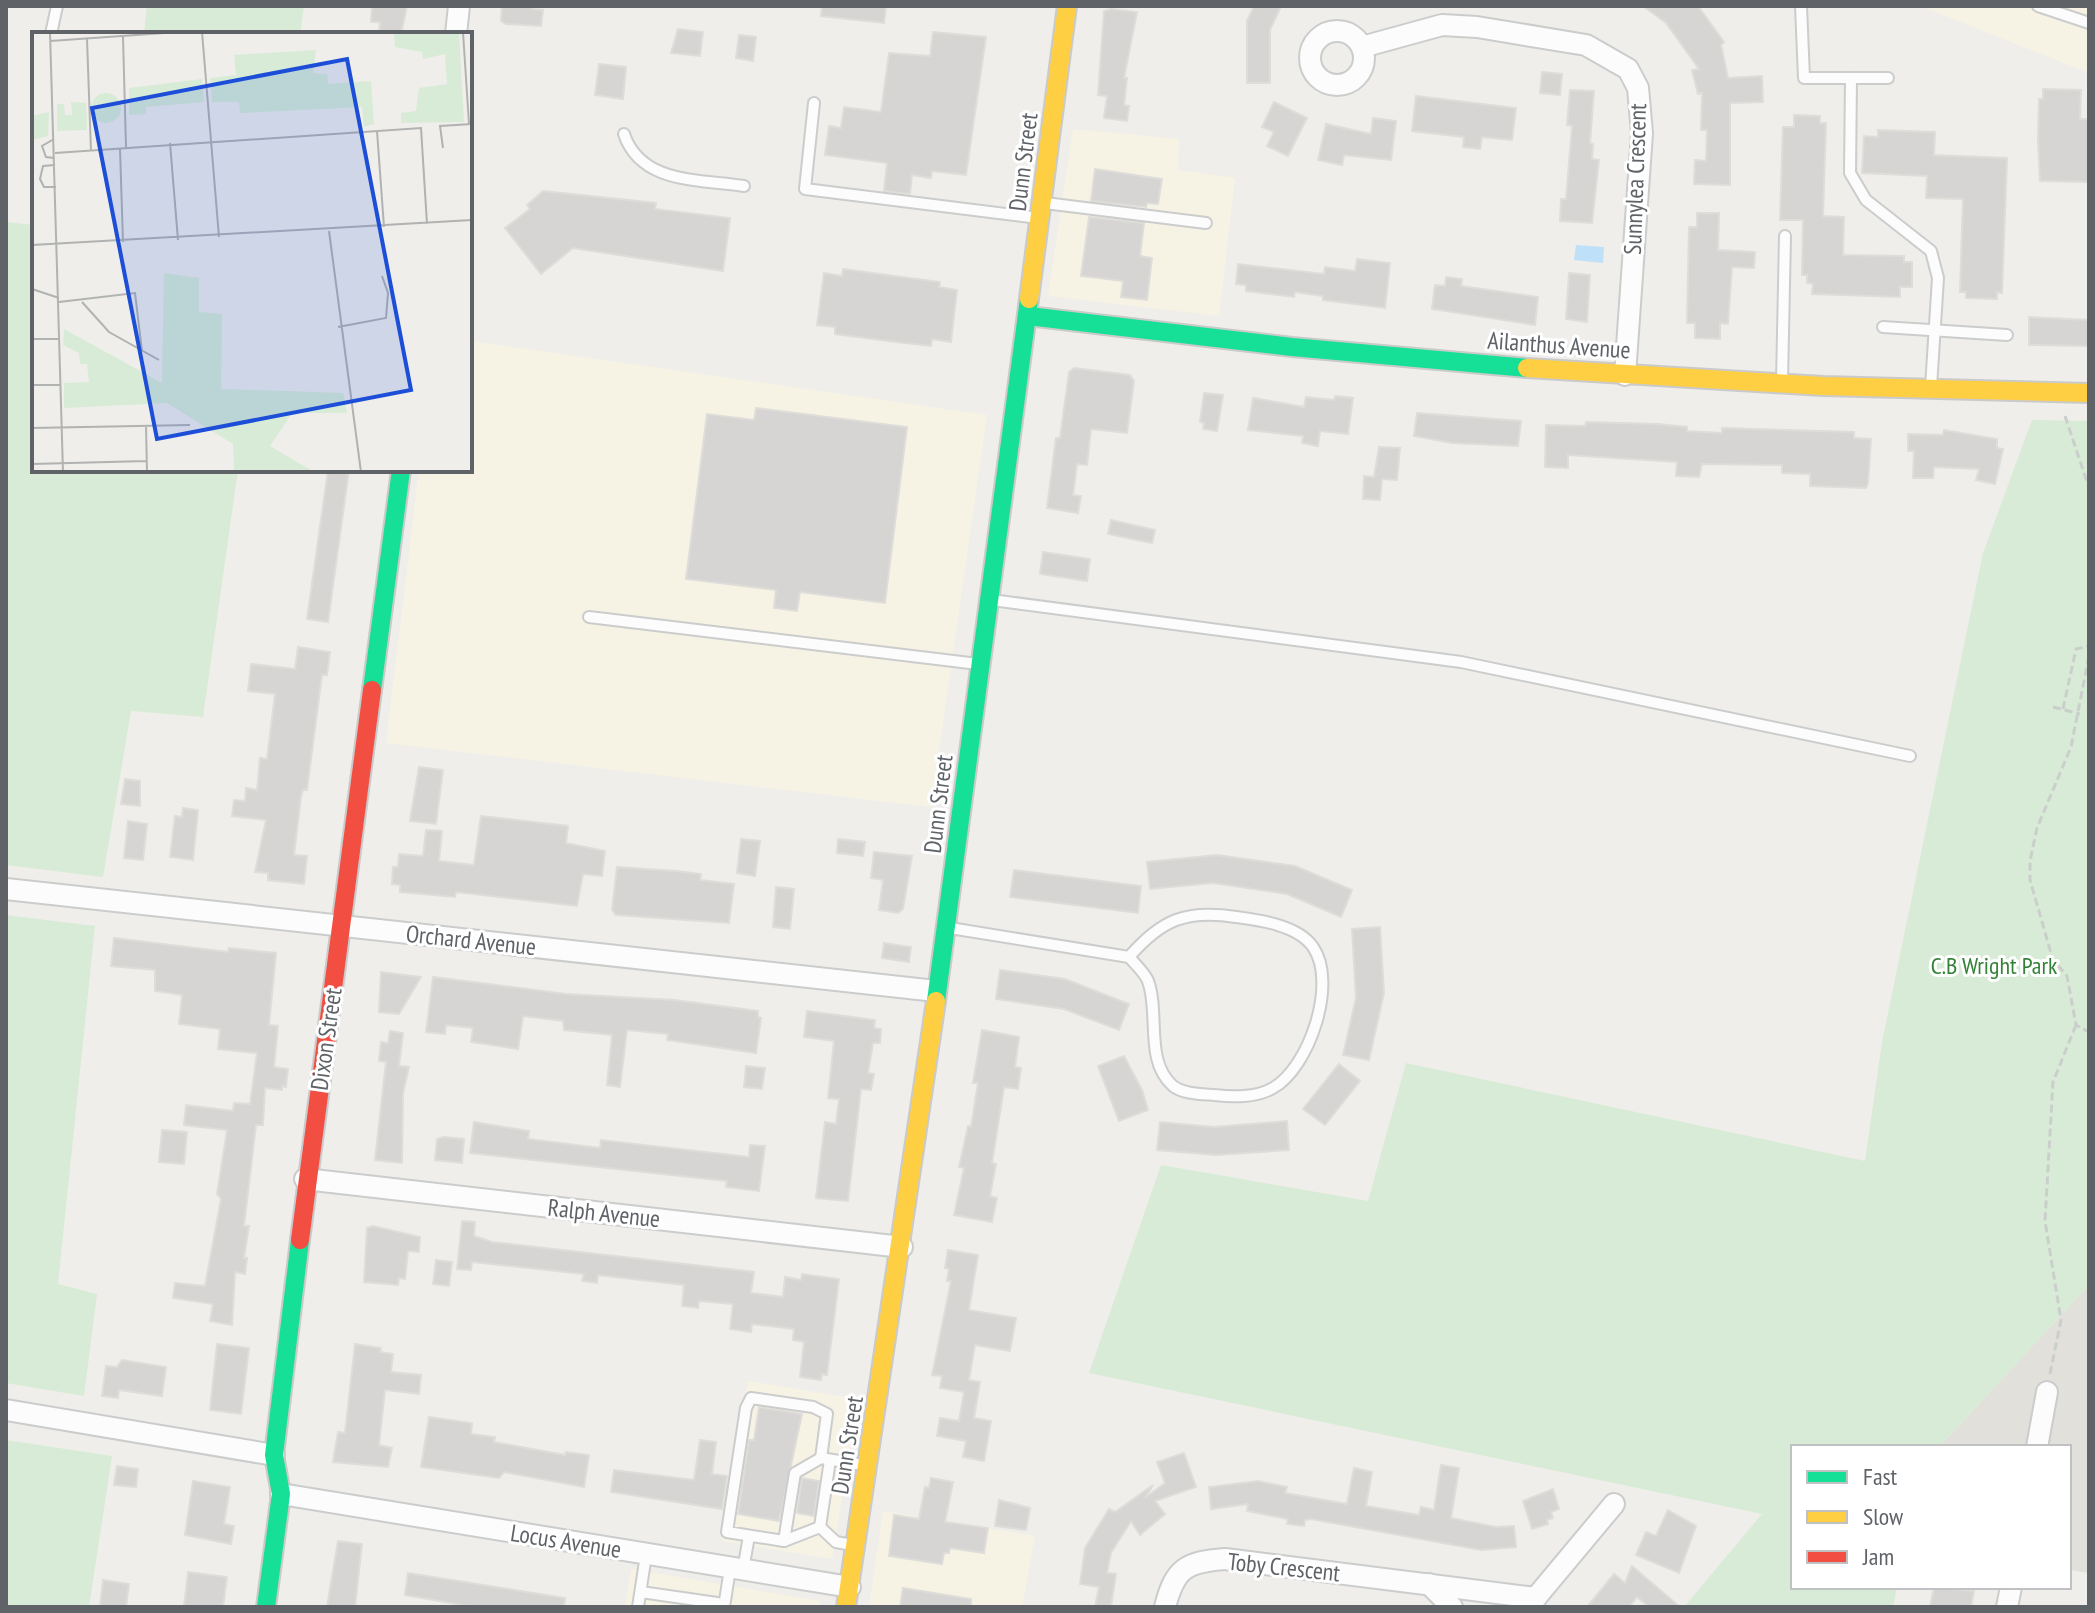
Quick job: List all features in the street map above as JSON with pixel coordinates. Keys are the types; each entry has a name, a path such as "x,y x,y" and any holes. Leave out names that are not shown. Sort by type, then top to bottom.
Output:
{"street":[{"path":"456,32 459,6"},
{"name":"Dunn Street","path":"848,1597 947,928 1067,6"},
{"name":"Sunnylea Crescent","path":"1362,47 1442,25 1477,27 1586,45 1628,69 1638,88 1642,133 1625,375"},
{"name":"Ailanthus Avenue","path":"1028,316 1153,332 1625,375 2089,393"},
{"name":"Dixon Street","path":"266,1607 281,1494 274,1455 305,1179 343,927 401,472"},
{"name":"Orchard Avenue","path":"6,889 936,991"},
{"name":"Ralph Avenue","path":"305,1179 902,1247"},
{"path":"2037,1445 2047,1392"},
{"path":"6,1410 274,1455"},
{"name":"Locus Avenue","path":"281,1494 736,1570 848,1597"},
{"path":"1532,1602 1614,1504"},
{"name":"Toby Crescent","path":"1165,1607 1177,1574 1196,1561 1225,1559 1429,1584 1532,1602"},
{"path":"1429,1584 1452,1607"}],"lane":[{"path":"51,32 57,6"},
{"path":"1801,6 1804,78 1888,78"},
{"path":"2038,6 2089,23"},
{"path":"1851,78 1850,173 1866,200 1931,251 1938,278 1930,388"},
{"path":"814,103 805,189 1206,223"},
{"path":"624,134 631,154 657,173 744,186"},
{"path":"1782,382 1785,236"},
{"path":"1883,327 2007,335"},
{"path":"990,600 1461,662 1910,756"},
{"path":"589,617 980,664"},
{"path":"947,928 1129,957 1148,981 1155,1047 1162,1073 1174,1087 1190,1093 1232,1097 1258,1094 1275,1087 1295,1067 1311,1039 1322,995 1321,967 1313,946 1293,931 1260,920 1220,914 1183,917 1152,930 1129,957"},
{"path":"820,1527 784,1541 727,1532 746,1408 751,1398 813,1407 827,1414 820,1527 836,1542 856,1546"},
{"path":"784,1541 795,1473 826,1459 869,1466"},
{"path":"641,1592 724,1606 749,1536"},
{"path":"638,1607 646,1555"}],"path":[{"path":"2058,393 2089,488"},
{"path":"2063,709 2076,649 2089,646"},
{"path":"2047,1392 2061,1320 2045,1221 2053,1082 2076,1025 2067,976 2053,960 2030,880 2030,861 2037,828 2071,747 2080,714 2089,656"},
{"path":"2053,707 2080,714"},
{"path":"2076,1025 2089,1032"}],"shaded area":[{"path":"1920,6 2089,6 2089,73"},
{"path":"1073,129 1179,139 1178,170 1235,178 1219,316 1048,296"},
{"path":"472,341 987,415 931,807 386,743 419,472 472,472"},
{"path":"2089,1285 2089,1573 2071,1570 2071,1445 1941,1445"},
{"path":"748,1381 858,1399 832,1559 722,1541"},
{"path":"883,1511 1035,1536 1022,1607 869,1607"},
{"path":"631,1569 820,1601 819,1607 625,1607"}],"green space":[{"path":"147,6 304,6 300,32 144,32"},
{"path":"6,222 32,225 32,472 238,472 203,717 131,711 103,877 6,865"},
{"name":"C.B Wright Park","path":"2032,420 2089,421 2089,1285 1941,1445 1791,1445 1791,1589 1897,1589 1893,1607 1684,1607 1762,1514 1089,1373 1161,1165 1368,1201 1406,1063 1865,1161 1882,1042 1983,553"},
{"path":"6,915 95,926 58,1284 97,1294 84,1396 6,1383"},
{"path":"6,1440 112,1456 89,1607 6,1607"}],"water":[{"path":"1576,245 1604,247 1603,263 1574,260"}],"building":[{"path":"372,6 407,6 401,32 379,32 380,22 371,22"},
{"path":"502,6 532,6 532,9 543,10 541,26 506,24 501,21"},
{"path":"822,6 886,6 884,23 821,16"},
{"path":"1254,6 1281,6 1270,30 1270,83 1247,83 1247,21"},
{"path":"1643,6 1698,6 1724,42 1721,45 1728,78 1762,76 1763,102 1730,103 1730,185 1694,184 1695,160 1706,161 1707,130 1701,130 1702,93 1698,94 1692,70 1699,69 1666,23"},
{"path":"1104,11 1137,12 1124,78 1127,78 1124,105 1129,106 1127,121 1104,118 1107,96 1098,95"},
{"path":"678,29 703,32 700,56 671,53"},
{"path":"933,32 986,37 966,175 932,171 931,178 912,175 910,194 884,191 887,163 825,155 829,126 841,128 844,107 881,112 889,53 930,56"},
{"path":"739,35 756,37 753,61 736,58"},
{"path":"599,64 626,67 623,99 595,95"},
{"path":"1542,72 1562,74 1560,95 1540,93"},
{"path":"2043,89 2081,90 2080,119 2089,119 2089,182 2040,181 2039,99 2043,99"},
{"path":"1570,90 1594,91 1590,143 1593,144 1592,159 1599,160 1592,223 1560,221 1561,199 1566,199 1572,126 1567,125"},
{"path":"1416,96 1516,108 1512,140 1482,137 1480,149 1463,147 1464,137 1412,131"},
{"path":"1274,102 1307,118 1288,156 1267,146 1274,132 1262,127"},
{"path":"1794,115 1820,116 1820,123 1826,123 1823,216 1844,217 1843,255 1904,256 1904,262 1912,262 1912,287 1900,287 1900,297 1812,294 1813,284 1807,283 1807,275 1802,275 1803,220 1780,220 1783,127 1794,127"},
{"path":"1373,118 1396,121 1391,160 1344,155 1342,165 1318,160 1326,124 1371,134"},
{"path":"1878,130 1935,132 1934,155 2007,158 2002,293 1997,292 1997,299 1966,298 1966,292 1960,292 1963,199 1926,198 1927,176 1862,173 1864,136 1878,137"},
{"path":"1095,169 1162,179 1158,204 1147,203 1146,207 1091,201"},
{"path":"543,191 656,203 655,209 730,218 723,271 573,248 541,274 505,228 530,209 527,205"},
{"path":"1697,213 1719,213 1718,250 1755,252 1754,268 1732,267 1728,324 1720,323 1720,339 1695,338 1695,323 1687,323 1689,227 1697,227"},
{"path":"1089,217 1144,223 1140,256 1152,258 1147,300 1121,297 1123,281 1081,276"},
{"path":"1357,259 1390,263 1385,308 1323,300 1323,296 1295,292 1294,297 1246,291 1246,285 1236,284 1238,264 1324,274 1325,267 1355,271"},
{"path":"843,269 940,282 939,287 957,290 951,342 932,339 931,346 896,342 835,334 835,327 817,325 824,273 842,276"},
{"path":"1569,273 1590,275 1587,322 1566,319"},
{"path":"1446,277 1462,279 1461,286 1538,297 1535,325 1432,309 1435,285 1445,286"},
{"path":"2029,317 2089,320 2089,346 2029,345"},
{"path":"1074,368 1130,375 1134,381 1127,433 1091,429 1087,465 1077,464 1073,495 1081,496 1078,513 1047,508 1056,438 1060,438 1069,372"},
{"path":"1204,393 1223,395 1217,431 1203,429 1204,423 1200,422"},
{"path":"1335,396 1353,398 1348,434 1320,431 1318,446 1302,443 1303,436 1248,430 1253,398 1304,407 1306,397 1334,400"},
{"path":"756,408 907,427 885,603 800,592 797,611 774,608 776,590 686,579 707,414 754,420"},
{"path":"1417,413 1521,421 1518,446 1452,443 1414,436"},
{"path":"1586,422 1658,424 1687,427 1687,431 1722,433 1722,428 1854,432 1854,438 1871,439 1868,483 1866,488 1810,486 1810,474 1782,473 1782,465 1702,464 1699,477 1676,476 1677,462 1568,455 1568,468 1545,467 1546,425 1585,426"},
{"path":"1944,430 1997,439 1997,448 2003,449 1995,484 1976,480 1979,469 1934,467 1933,478 1913,478 1914,451 1908,451 1908,434 1943,435"},
{"path":"1379,447 1400,448 1397,480 1382,479 1380,500 1363,499 1364,476 1374,477"},
{"path":"328,472 349,472 328,622 307,619"},
{"path":"1111,520 1155,530 1152,543 1108,534"},
{"path":"1043,552 1090,559 1087,581 1040,574"},
{"path":"298,647 330,652 327,675 322,675 307,790 303,790 301,797 294,855 307,856 304,884 268,880 268,873 255,872 266,820 232,816 234,800 245,801 246,788 257,790 260,758 267,759 275,694 248,691 251,664 295,669"},
{"path":"419,767 443,770 436,824 410,821"},
{"path":"125,779 140,781 140,806 121,804"},
{"path":"183,808 198,810 193,860 170,857 175,816 182,817"},
{"path":"481,816 568,826 566,843 605,851 602,876 583,874 577,906 456,892 455,897 400,892 400,885 392,884 393,867 398,867 399,854 423,856 426,830 442,831 439,861 474,865"},
{"path":"128,821 147,824 143,860 124,858"},
{"path":"741,839 760,841 755,876 737,873"},
{"path":"838,839 865,842 863,856 837,853"},
{"path":"874,852 912,856 903,909 898,913 879,910 883,880 871,878"},
{"path":"1217,855 1295,866 1352,890 1341,917 1287,894 1213,883 1150,889 1147,862"},
{"path":"617,867 701,874 700,880 734,884 729,923 616,915 612,910"},
{"path":"1014,870 1141,886 1138,913 1010,897"},
{"path":"776,887 794,889 790,929 773,927"},
{"path":"1380,927 1384,993 1369,1060 1343,1055 1356,998 1352,929"},
{"path":"114,938 228,952 229,948 276,953 269,1025 278,1026 274,1067 288,1069 286,1087 282,1086 282,1090 265,1088 263,1125 256,1125 244,1226 249,1226 244,1258 247,1258 245,1274 235,1272 232,1325 210,1321 213,1304 173,1298 175,1283 205,1286 221,1199 217,1194 227,1130 184,1125 186,1105 233,1111 234,1103 250,1104 257,1053 218,1049 220,1029 179,1024 182,995 155,991 155,970 111,966"},
{"path":"884,943 911,947 909,962 882,958"},
{"path":"1000,970 1065,979 1129,1004 1119,1030 1064,1009 996,999"},
{"path":"381,972 421,977 399,1014 379,1012"},
{"path":"433,977 566,994 674,1000 758,1011 761,1018 756,1053 667,1040 668,1034 627,1030 620,1087 607,1085 612,1035 564,1030 563,1021 523,1016 518,1049 471,1042 473,1028 446,1025 445,1034 426,1032"},
{"path":"807,1011 875,1020 874,1028 881,1029 880,1043 873,1043 868,1073 874,1074 871,1090 861,1089 848,1201 816,1198 825,1122 836,1124 839,1099 828,1098 834,1041 804,1037"},
{"path":"982,1030 1019,1037 1015,1067 1021,1068 1018,1089 1004,1087 992,1163 996,1164 990,1196 997,1198 992,1222 954,1215 964,1168 959,1167 968,1126 971,1127 978,1083 973,1083"},
{"path":"390,1031 403,1033 399,1066 409,1067 403,1093 402,1163 375,1160 386,1062 379,1061 381,1042 388,1043"},
{"path":"1124,1056 1142,1090 1148,1110 1119,1121 1098,1066"},
{"path":"1339,1064 1360,1081 1325,1125 1303,1109"},
{"path":"746,1066 765,1068 762,1089 744,1087"},
{"path":"1287,1121 1289,1150 1216,1155 1157,1150 1160,1122 1214,1127"},
{"path":"474,1122 529,1131 528,1139 600,1148 601,1140 749,1157 750,1145 765,1146 759,1191 726,1187 727,1181 470,1153"},
{"path":"162,1130 187,1132 184,1164 159,1162"},
{"path":"437,1139 464,1139 462,1163 435,1160"},
{"path":"462,1221 475,1222 474,1236 492,1242 754,1272 751,1293 783,1297 785,1277 801,1280 802,1274 839,1279 827,1375 822,1374 821,1380 800,1377 804,1342 793,1340 794,1329 752,1324 751,1332 730,1329 733,1304 699,1301 698,1308 682,1306 684,1285 598,1275 597,1283 582,1281 584,1274 472,1262 471,1270 457,1269"},
{"path":"373,1226 420,1237 419,1252 408,1251 405,1279 399,1278 398,1285 364,1282 367,1228"},
{"path":"948,1250 978,1255 969,1310 1016,1318 1010,1351 975,1345 969,1380 980,1382 974,1418 991,1421 984,1461 963,1457 966,1441 937,1436 940,1418 959,1421 964,1392 940,1388 942,1376 932,1375 951,1281 947,1281 949,1269 945,1268"},
{"path":"436,1260 452,1262 449,1286 433,1284"},
{"path":"217,1344 249,1348 241,1414 210,1410"},
{"path":"355,1344 381,1348 380,1352 393,1354 391,1372 421,1375 419,1394 385,1390 379,1445 392,1448 388,1467 333,1462 338,1432 345,1433"},
{"path":"122,1360 166,1367 162,1396 119,1390 118,1398 102,1396 106,1366 117,1367"},
{"path":"759,1407 802,1414 779,1521 738,1514 749,1440 754,1440"},
{"path":"429,1417 472,1423 471,1434 495,1437 494,1442 565,1455 566,1452 589,1455 584,1487 504,1472 499,1478 421,1467"},
{"path":"700,1440 716,1442 712,1474 727,1476 722,1509 611,1492 614,1470 694,1480"},
{"path":"1184,1453 1196,1487 1155,1501 1165,1514 1140,1535 1131,1521 1111,1553 1107,1573 1116,1574 1111,1607 1095,1607 1099,1587 1080,1584 1085,1548 1109,1509 1115,1512 1153,1485 1145,1498 1165,1483 1157,1462"},
{"path":"1441,1465 1459,1468 1451,1518 1496,1527 1514,1526 1516,1547 1481,1550 1311,1519 1305,1520 1304,1526 1287,1524 1288,1519 1247,1511 1248,1504 1211,1509 1209,1487 1258,1481 1287,1487 1285,1493 1347,1504 1354,1468 1372,1472 1366,1506 1419,1515 1421,1507 1434,1510"},
{"path":"117,1466 138,1469 136,1487 114,1485"},
{"path":"802,1478 819,1481 814,1516 797,1513"},
{"path":"931,1478 953,1482 945,1522 988,1528 984,1553 950,1548 949,1553 944,1553 942,1564 889,1556 894,1515 919,1519 925,1487 929,1488"},
{"path":"193,1481 230,1487 224,1524 234,1526 231,1544 185,1535"},
{"path":"1553,1489 1559,1509 1551,1512 1553,1518 1547,1520 1548,1524 1532,1529 1523,1501"},
{"path":"999,1500 1030,1508 1026,1530 995,1526"},
{"path":"1668,1510 1696,1526 1679,1573 1636,1555 1646,1532 1656,1536"},
{"path":"338,1541 362,1544 355,1607 327,1607"},
{"path":"1632,1566 1680,1607 1649,1607 1637,1597 1629,1607 1587,1607 1614,1574 1625,1583"},
{"path":"188,1572 227,1577 223,1607 184,1607"},
{"path":"408,1573 565,1598 564,1607 473,1607 405,1595"},
{"path":"103,1580 129,1584 126,1607 100,1607"},
{"path":"903,1588 971,1599 971,1607 900,1607"},
{"path":"1934,1589 1974,1591 1971,1607 1930,1607"}],"traffic: fast":[{"path":"936,1001 1029,299"},
{"path":"1028,316 1292,347 1527,368"},
{"path":"372,690 401,472"},
{"path":"266,1607 281,1494 274,1455 300,1240"}],"traffic: slow":[{"path":"1029,299 1067,6"},
{"path":"1527,368 1823,386 2089,393"},
{"path":"846,1607 936,1001"}],"traffic: jam":[{"path":"300,1240 372,690"}]}
